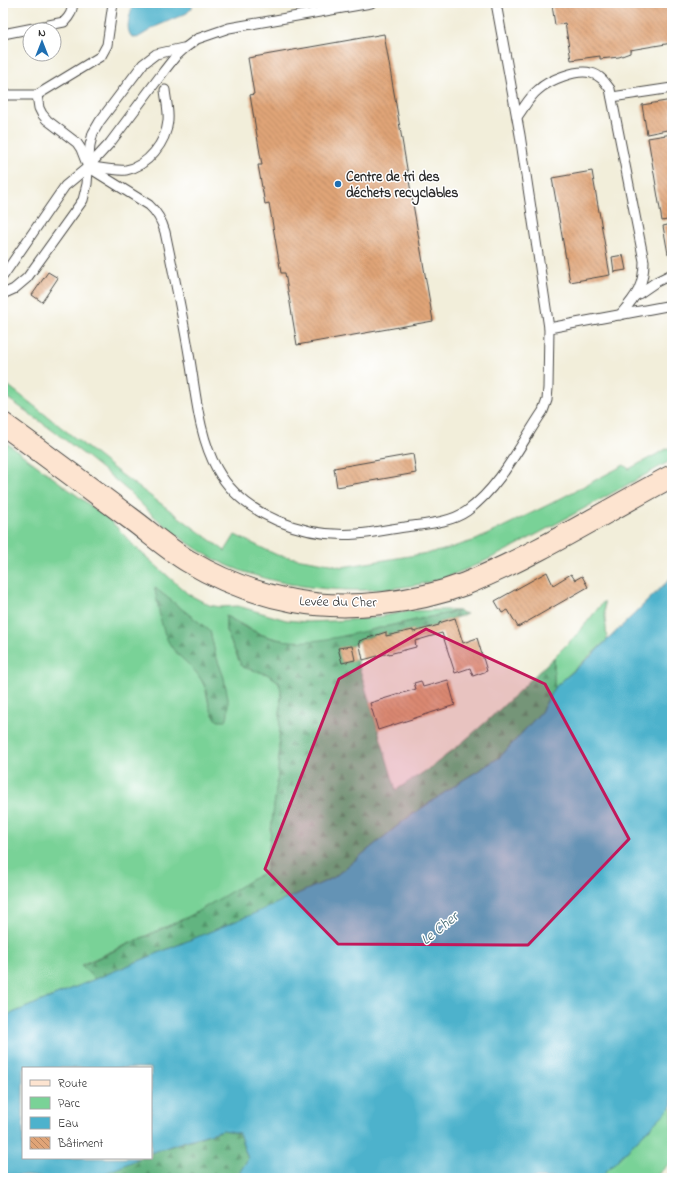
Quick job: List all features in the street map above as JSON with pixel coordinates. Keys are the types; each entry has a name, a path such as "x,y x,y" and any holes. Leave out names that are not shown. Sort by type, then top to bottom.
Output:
{"street":[{"name":"Levée du Cher","path":"3,424 187,560 242,586 294,601 318,604 348,605 386,602 438,592 463,584 535,551 672,476"}],"lane":[{"path":"3,34 64,22 72,12 73,3"},
{"path":"3,95 37,95 102,56 107,45 113,3"},
{"path":"3,276 65,186 88,166 110,143 175,57 197,39 229,28 356,4 371,3"},
{"path":"37,95 39,108 42,114 47,120 77,143 88,166 149,205 157,212 161,220 165,232 207,448 218,471 232,489 257,510 275,519 313,531 334,534 357,534 443,521 465,512 485,496 499,479 543,411 548,388 549,328 517,117 496,3"},
{"path":"3,294 14,289 27,278 83,200 87,184 90,145 93,133 100,121 143,64 156,54 185,48"},
{"path":"517,117 530,98 539,89 566,75 590,73 599,76 610,89 644,261 642,283 636,296"},
{"path":"612,97 672,88"},
{"path":"88,166 112,170 126,170 140,165 152,155 161,143 166,132 168,120 164,90"},
{"path":"620,315 636,296 656,282 672,274"},
{"path":"549,328 672,305"}],"highlighted area":[{"path":"426,629 545,684 629,839 528,945 338,944 265,869 339,679"}],"green space":[{"path":"3,379 5,383 118,472 225,551 235,535 277,555 342,567 440,551 476,540 550,504 624,465 629,469 672,446 672,460 487,560 445,577 413,586 378,590 342,590 307,587 278,582 242,571 218,561 192,546 157,519 127,490 97,465 51,429 3,395"},
{"path":"3,444 8,444 111,521 135,547 188,594 209,605 220,607 238,606 286,620 307,622 373,618 409,611 458,611 337,638 311,642 286,641 267,636 226,616 226,631 242,667 267,674 278,681 281,690 278,774 266,872 190,916 81,965 95,979 3,1017","holes":["155,588 210,631 215,653 224,678 209,705 205,687 198,674 173,649 164,632"]},
{"path":"155,588 210,631 215,653 224,678 228,698 228,714 226,721 218,721 214,717 210,709 207,692 199,676 177,654 169,643 163,629"},
{"path":"604,601 607,640 554,688 554,657 578,633"},
{"path":"458,611 467,614 439,623 439,625 413,632 413,630 386,636 385,632 359,641 352,646 338,648 342,663 357,660 396,790 434,765 469,737 554,657 554,688 541,712 500,757 406,819 333,878 253,914 95,979 81,966 190,916 266,871 278,774 281,690 278,681 267,674 242,667 226,631 226,616 256,633 276,639 288,641 313,641"},
{"path":"672,1106 672,1161 654,1178 599,1178"},
{"path":"223,1130 239,1133 248,1159 236,1178 86,1178 114,1169 138,1159 152,1159 152,1153"}],"water":[{"path":"132,3 192,3 192,8 187,13 157,26 137,38 131,36 128,28"},
{"name":"Le Cher","path":"672,577 672,1106 599,1178 236,1178 248,1159 239,1133 223,1130 152,1153 152,1067 22,1067 22,1159 138,1159 105,1173 84,1178 54,1178 3,1174 3,1017 253,914 333,878 406,819 500,757 541,712 554,688 591,656"}],"building":[{"path":"560,3 672,3 672,43 630,50 630,53 619,57 600,59 600,56 571,60 565,23 555,25 552,5"},
{"name":"Centre de tri des déchets recyclables","path":"384,34 433,321 297,345 285,273 281,273 269,203 265,204 258,165 262,165 250,95 254,94 248,58"},
{"path":"672,100 672,129 647,134 642,105"},
{"path":"672,134 672,219 662,221 648,138"},
{"path":"592,171 610,275 570,282 552,178"},
{"path":"672,224 672,253 668,254 663,226"},
{"path":"623,255 626,270 614,272 612,257"},
{"path":"48,272 58,278 42,302 32,295"},
{"path":"413,454 416,473 337,487 334,468"},
{"path":"547,572 553,585 571,574 575,580 582,576 588,587 518,627 508,610 502,613 495,601"},
{"path":"455,618 463,643 477,638 487,671 473,676 470,668 455,673 442,633 415,641 416,647 363,660 359,641 386,632 386,636 413,630 413,632 439,625 439,623"},
{"path":"352,646 355,660 342,663 338,648"},
{"path":"448,680 455,705 378,730 370,703 416,689 414,683 421,681 423,687"}],"place":[{"name":"Centre de tri des déchets recyclables","path":"338,184"}]}
